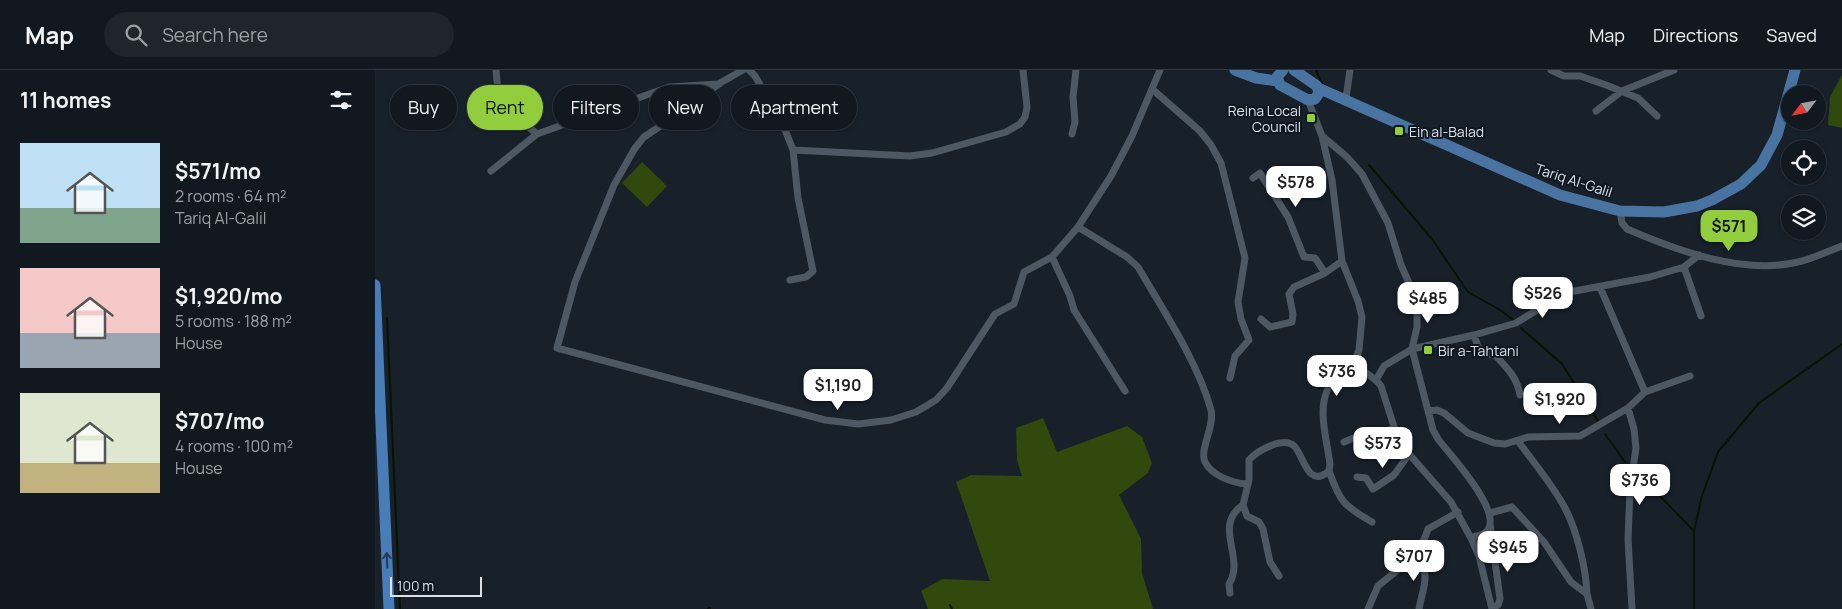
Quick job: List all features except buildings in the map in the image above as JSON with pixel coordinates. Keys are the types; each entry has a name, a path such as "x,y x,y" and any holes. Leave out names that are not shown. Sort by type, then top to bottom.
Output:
{"highway":[{"path":"375,285 389,609"}],"main road":[{"path":"1235,70 1256,78 1280,75"},
{"path":"1247,70 1256,74 1280,75"},
{"path":"1294,70 1314,95"},
{"name":"Tariq Al-Galil","path":"1314,95 1343,98 1504,172 1560,195 1620,211 1665,212 1697,206 1729,192 1746,180 1761,165 1777,135 1795,70"},
{"path":"1280,75 1285,89 1314,95"}],"street":[{"path":"496,70 499,102 537,134"},
{"path":"743,70 643,137 635,148 614,185 575,282 557,348 825,420 858,424 891,420 916,412 936,400 947,388 995,314 1015,304 1024,272 1052,256 1066,243 1078,227 1111,176 1132,136 1160,70"},
{"path":"749,70 755,76 782,122 793,150 798,198 813,271 806,277 790,280"},
{"path":"793,150 910,156 932,153 1006,132 1020,124 1025,117 1027,107 1023,70"},
{"path":"1072,134 1075,122 1073,97 1076,70"},
{"path":"1551,70 1564,76 1579,76 1638,98 1657,116"},
{"path":"1596,111 1623,92 1674,70"},
{"path":"1343,98 1350,71"},
{"path":"491,171 537,134 669,88 720,84"},
{"path":"1152,89 1200,130 1221,163 1245,258 1238,302 1241,319 1249,340 1235,356 1230,378"},
{"path":"1314,95 1332,180 1342,261 1362,317 1359,350 1355,363 1340,371 1332,380 1325,399 1323,417 1330,464 1329,471 1336,491 1349,510 1372,522"},
{"path":"1322,136 1347,157 1362,174 1383,211 1401,265 1417,301 1417,327 1412,349 1438,439 1483,498 1490,514 1500,599 1498,605 1492,609 1479,556 1458,512 1398,439 1385,393 1377,380 1362,371 1355,363"},
{"path":"1253,178 1260,173 1288,217 1304,256 1315,258 1325,273"},
{"path":"1620,211 1622,223 1627,229 1699,255 1736,264 1780,265 1799,262 1840,247 1842,255"},
{"path":"1078,227 1127,257 1138,267 1195,370 1212,412 1211,428 1203,454 1204,461 1231,482 1247,484"},
{"path":"1377,380 1384,366 1412,349 1516,323 1564,294 1650,277 1684,267 1699,255"},
{"path":"1052,256 1070,296 1074,310 1125,391"},
{"path":"1261,319 1270,327 1291,322 1293,314 1289,294 1294,287 1325,273 1342,261"},
{"path":"1684,267 1701,316"},
{"path":"1600,287 1645,392"},
{"path":"1474,335 1481,352 1485,355 1495,356 1509,370 1515,378 1519,395"},
{"path":"1429,411 1437,410 1444,413 1468,433 1494,443 1505,444 1528,437 1580,436 1628,408 1645,392 1690,376"},
{"path":"1628,408 1634,429 1636,448 1630,490 1628,539 1632,609"},
{"path":"1344,442 1363,434 1372,437 1394,428"},
{"path":"1518,441 1554,490 1566,510 1586,575 1587,594 1591,609"},
{"path":"1279,576 1270,562 1265,536 1259,522 1247,516 1243,505 1249,480 1249,460 1261,450 1281,443 1294,445 1305,468 1313,475 1323,475 1329,471"},
{"path":"1357,477 1366,478 1373,489 1394,475 1409,454"},
{"path":"1230,593 1229,584 1235,576 1235,568 1228,532 1237,509 1243,505"},
{"path":"1490,514 1511,507 1544,542 1571,582 1587,594"},
{"path":"1368,609 1378,586 1400,568 1411,552 1424,540 1428,529 1458,512"},
{"path":"1471,538 1486,532 1490,524"},
{"path":"1411,552 1421,562 1426,574 1419,609"}],"green space":[{"path":"1842,75 1842,128 1828,125 1830,97"},
{"path":"642,162 667,186 647,207 622,183"},
{"path":"1043,418 1057,452 1127,426 1142,437 1152,463 1148,473 1119,495 1141,539 1142,573 1153,609 928,609 921,591 942,579 990,581 956,482 971,475 1022,476 1017,460 1016,428"}],"waterway":[{"path":"1316,70 1322,84"},
{"path":"1369,165 1432,239 1468,292 1502,311 1513,320"},
{"path":"387,318 400,609"},
{"path":"1521,328 1562,364 1598,421"},
{"path":"1694,609 1694,531 1702,496 1718,452 1759,403 1842,344"},
{"path":"1605,434 1625,462"},
{"path":"1640,476 1694,531"},
{"path":"950,605 952,609"}],"place":[{"name":"Reina Local Council","path":"1311,118"},
{"name":"Ein al-Balad","path":"1399,131"},
{"name":"Bir a-Tahtani","path":"1428,350"}]}
